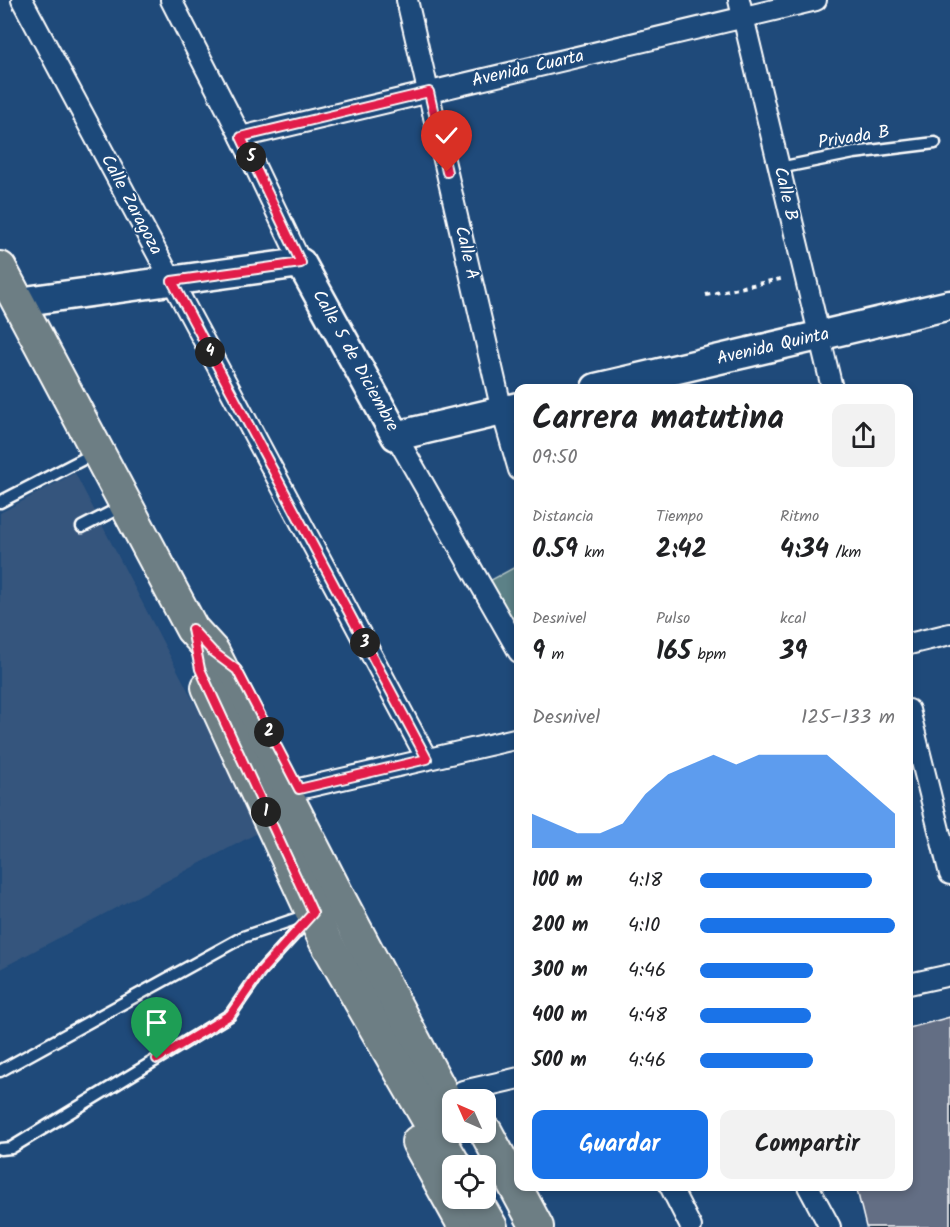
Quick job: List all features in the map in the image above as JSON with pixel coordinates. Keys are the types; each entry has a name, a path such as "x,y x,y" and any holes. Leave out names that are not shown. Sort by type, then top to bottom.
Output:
{"main road":[{"path":"0,267 192,629 213,652 237,670 454,1089"},
{"path":"192,629 200,669 319,926 346,996 426,1157 465,1227"},
{"path":"213,652 379,974"},
{"path":"319,926 328,910 336,913 379,974 453,1089"},
{"path":"319,926 453,1147"},
{"path":"492,1143 514,1184"},
{"path":"518,1191 537,1227"},
{"path":"496,1192 515,1227"},
{"path":"480,1209 491,1227"}],"street":[{"name":"Calle Zaragoza","path":"22,0 427,759"},
{"name":"Calle 5 de Diciembre","path":"171,0 241,137 301,263 514,643"},
{"name":"Calle A","path":"407,0 511,409 514,432"},
{"name":"Avenida Cuarta","path":"241,137 429,92 741,9 816,0"},
{"name":"Calle B","path":"741,9 831,384"},
{"path":"18,302 301,263"},
{"name":"Avenida Quinta","path":"613,384 950,305"},
{"path":"396,436 511,409"},
{"path":"913,643 950,634"},
{"path":"913,726 950,874"},
{"path":"299,789 514,739"},
{"path":"913,983 950,975"},
{"path":"492,1089 514,1080"},
{"path":"673,1191 691,1227"},
{"path":"811,1191 830,1227"}],"lane":[{"name":"Privada B","path":"779,168 854,153 935,143"},
{"path":"0,502 98,451"},
{"path":"82,527 127,506"},
{"path":"0,1071 243,937 319,926"},
{"path":"5,1149 230,1015 260,972 319,926"}],"path":[{"path":"706,295 804,274"}],"shaded area":[{"path":"75,473 261,831 0,969 0,513"}],"green space":[{"path":"514,568 514,640 482,585"}],"building":[{"path":"950,1017 950,1227 866,1227 857,1191 913,1191 913,1027"}],"route":[{"path":"157,1059 230,1015 260,972 313,913 200,669 192,629 213,652 237,670 299,789 427,759 172,281 301,263 241,137 429,92 447,172"}]}
